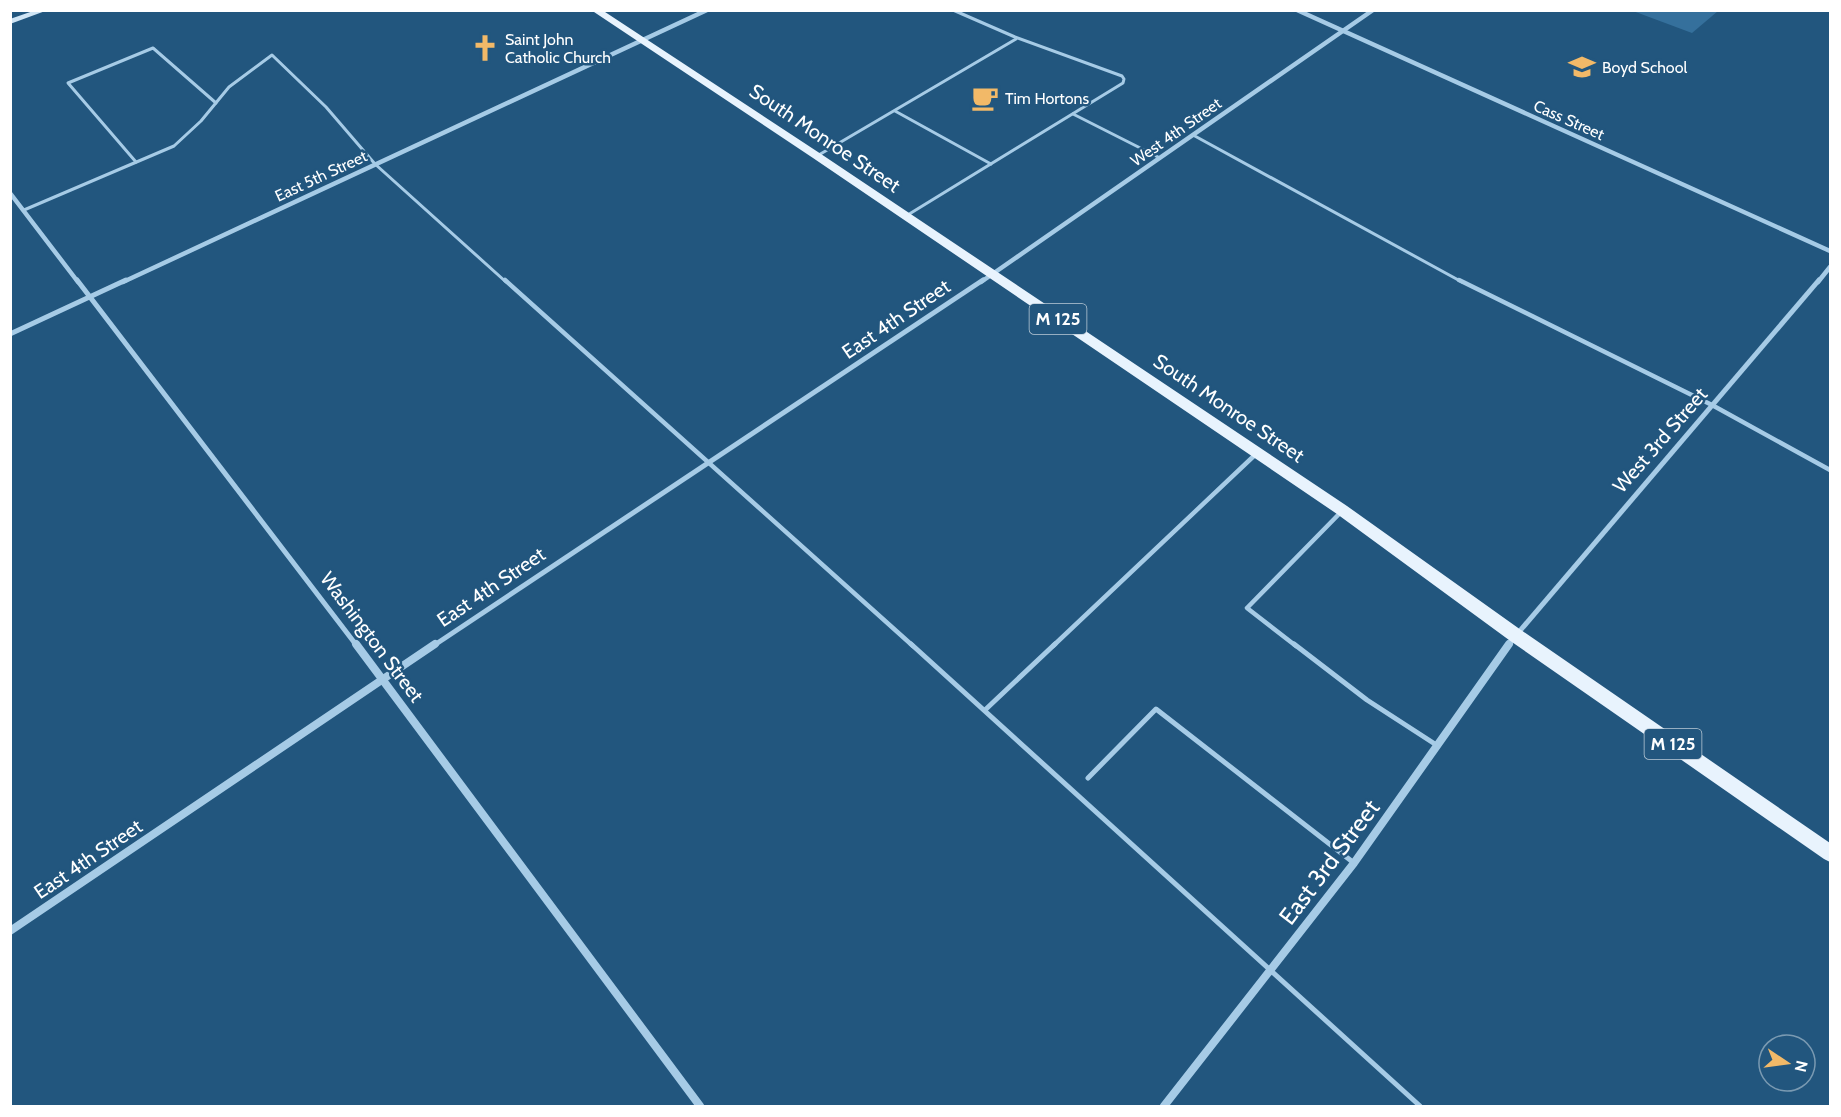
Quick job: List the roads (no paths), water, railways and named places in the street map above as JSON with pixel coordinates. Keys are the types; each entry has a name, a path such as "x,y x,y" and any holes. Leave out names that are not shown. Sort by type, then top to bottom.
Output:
{"main road":[{"name":"South Monroe Street","path":"595,10 817,156 1342,510 1515,635 1830,853"}],"street":[{"path":"10,22 45,10"},
{"name":"East 5th Street","path":"10,334 707,10"},
{"name":"Cass Street","path":"1297,10 1830,251"},
{"name":"West 4th Street","path":"992,274 1373,10"},
{"name":"Washington Street","path":"10,193 383,679 700,1107"},
{"name":"West 3rd Street","path":"1515,635 1830,267"},
{"name":"East 4th Street","path":"10,931 383,679 992,274"},
{"name":"East 3rd Street","path":"1164,1107 1354,863 1515,635"}],"lane":[{"path":"905,216 1123,84 1122,76 1059,51 1016,39 953,10"},
{"path":"817,156 1016,39"},
{"path":"136,162 68,83 153,48 216,103"},
{"path":"24,210 174,146 201,121 229,87 272,55 289,69 353,136 375,164 707,464 985,710 1420,1107"},
{"path":"895,111 991,164"},
{"path":"1073,114 1160,158"},
{"path":"1193,135 1426,264 1712,405 1830,470"},
{"path":"985,710 1257,453"},
{"path":"1342,510 1247,608 1367,700 1438,746"},
{"path":"1088,778 1156,709 1354,863"}],"place":[{"name":"Saint John Catholic Church","path":"485,48"},
{"name":"Boyd School","path":"1582,67"},
{"name":"Tim Hortons","path":"985,98"}]}
